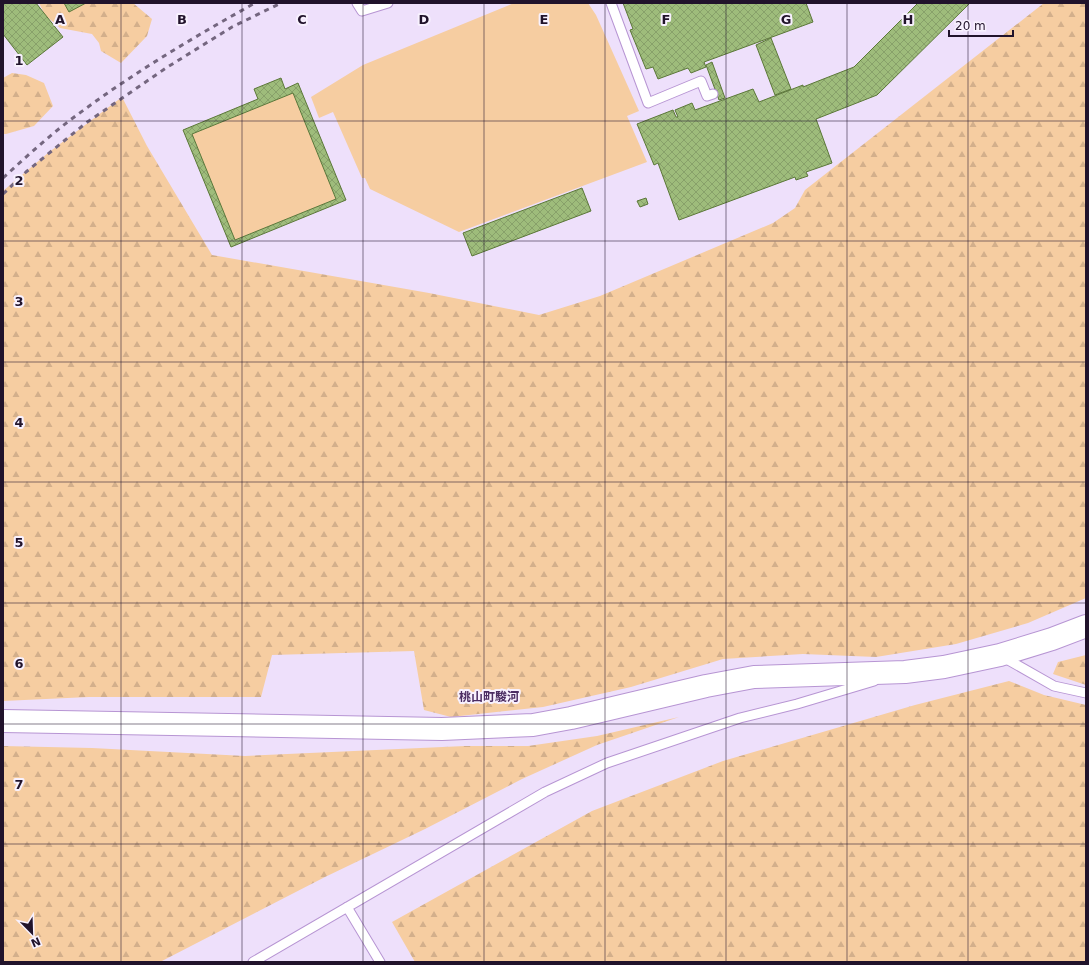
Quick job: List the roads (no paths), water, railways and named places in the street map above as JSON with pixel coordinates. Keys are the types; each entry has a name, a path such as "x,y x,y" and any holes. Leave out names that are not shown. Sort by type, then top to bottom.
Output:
{"street":[{"path":"3,721 434,729 533,725 571,718 706,686 754,677 905,672 950,666 1000,655 1052,639 1086,626"}],"lane":[{"path":"358,3 362,12 388,3"},
{"path":"611,3 648,103 701,81 707,96 713,94"},
{"path":"1000,655 1054,686 1086,693"},
{"path":"253,962 545,792 607,763 740,718 797,704 905,672"},
{"path":"348,907 380,962"}],"railway":[{"path":"3,178 58,130 98,100 164,56 255,3"},
{"path":"3,194 26,172 86,123 166,68 232,27 281,3"}],"district":[{"name":"桃山町駿河","path":"489,697"}]}
